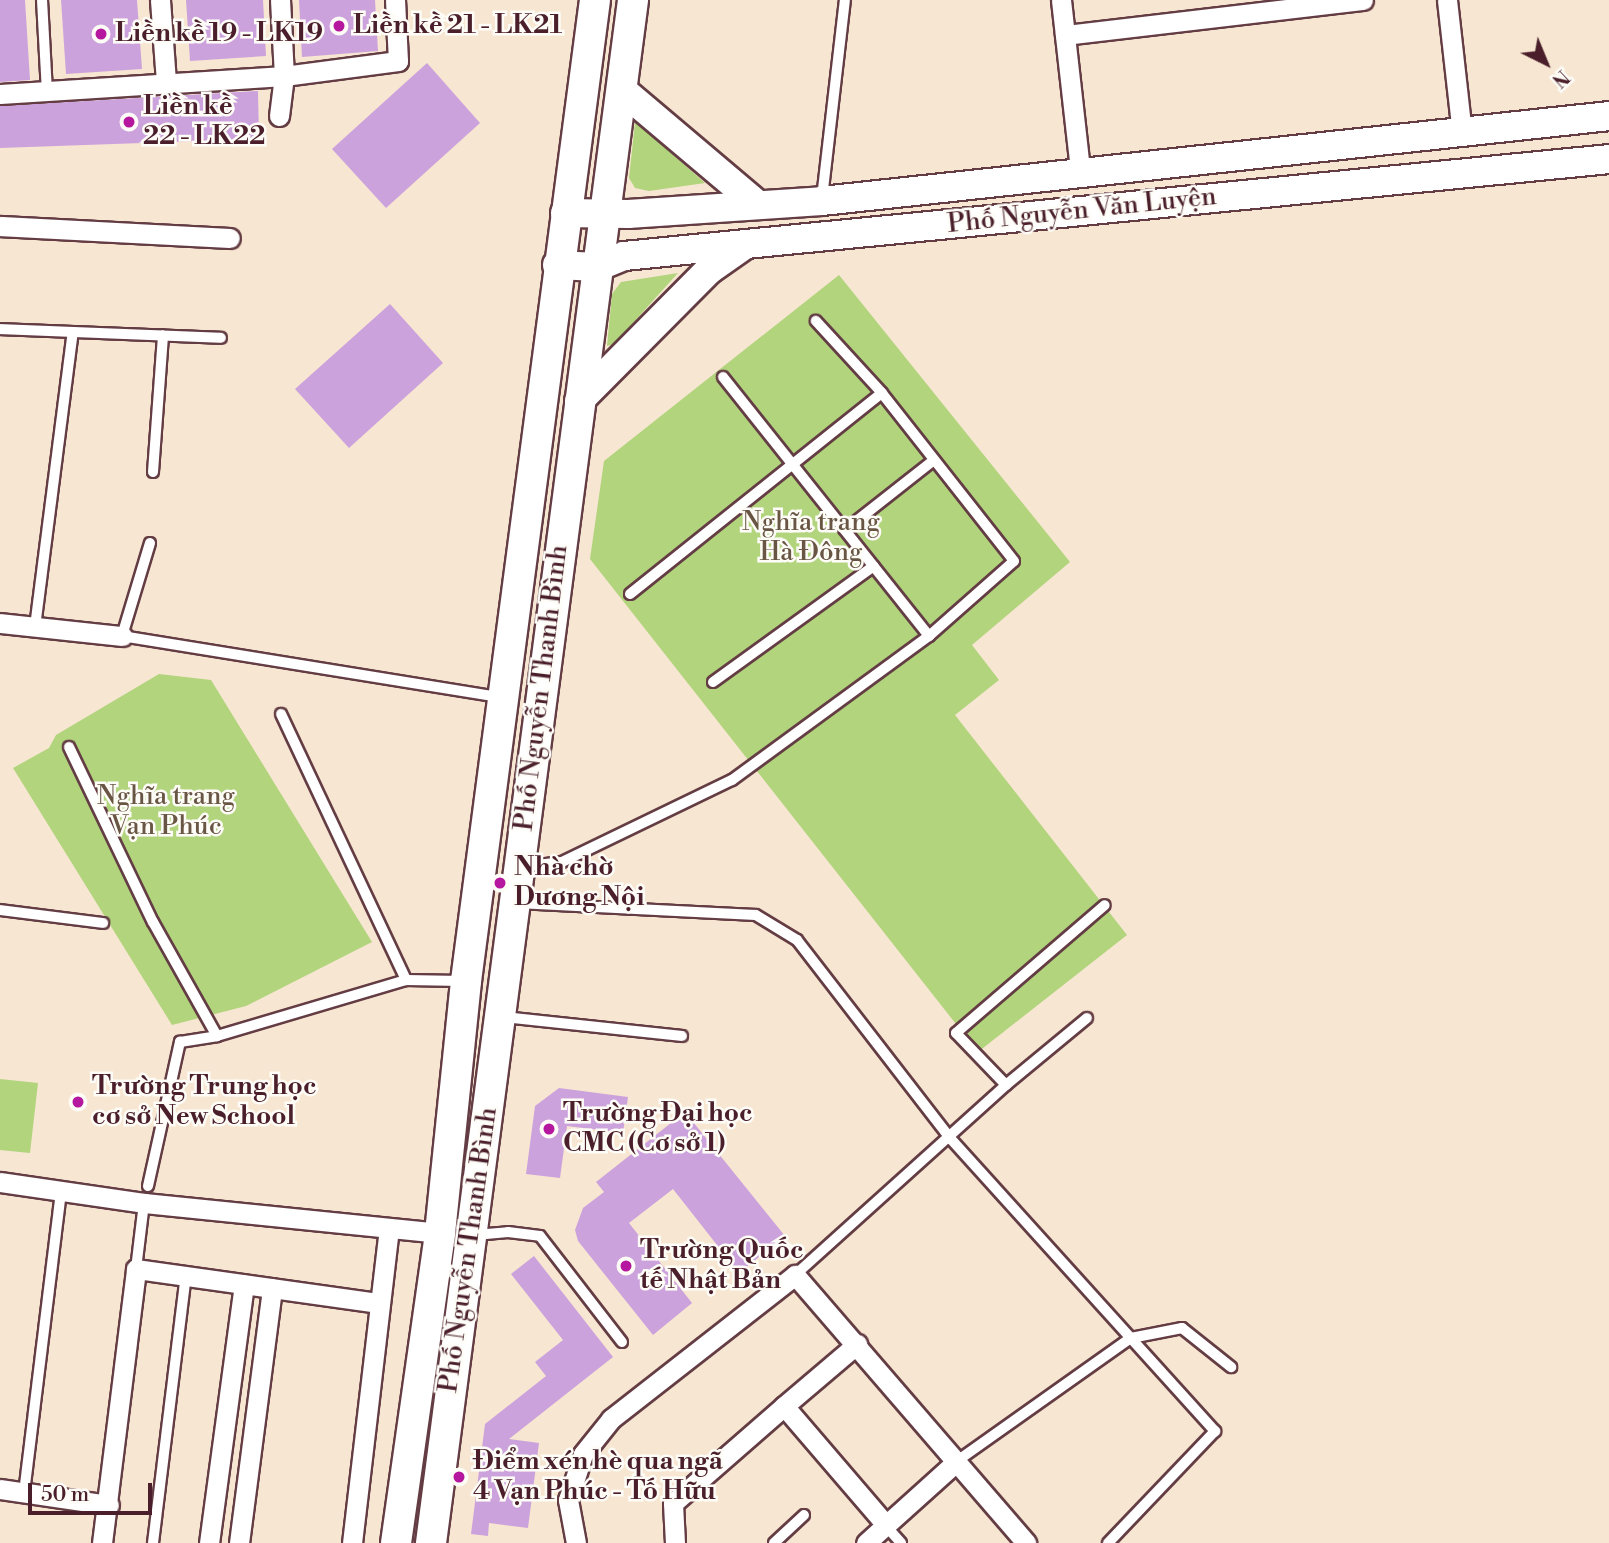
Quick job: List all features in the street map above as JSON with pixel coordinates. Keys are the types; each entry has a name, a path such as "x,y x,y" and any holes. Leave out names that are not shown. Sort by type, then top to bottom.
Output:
{"main road":[{"name":"Phố Nguyễn Thanh Bình","path":"396,1543 440,1233 466,981 557,265 595,0"},
{"name":"Phố Nguyễn Thanh Bình","path":"430,1543 633,0"},
{"path":"622,90 758,205"},
{"name":"Phố Nguyễn Văn Luyện","path":"565,213 606,215 822,201 1080,170 1609,116"},
{"name":"Phố Nguyễn Văn Luyện","path":"557,265 597,267 624,256 1609,159"},
{"path":"579,401 709,270 744,246"}],"street":[{"path":"160,0 166,82"},
{"path":"279,116 284,76 280,0"},
{"path":"0,94 284,76 398,61 395,0"},
{"path":"1061,0 1080,170"},
{"path":"1065,35 1219,8 1363,0"},
{"path":"1447,0 1462,133"},
{"path":"0,226 230,238"},
{"path":"0,623 122,636"},
{"path":"0,1182 61,1191 146,1195 440,1233"},
{"path":"352,1543 389,1228"},
{"path":"102,1543 109,1505 136,1269 379,1303"},
{"path":"576,1543 568,1500 590,1445 611,1419 795,1275 1026,1543"},
{"path":"209,1543 244,1284"},
{"path":"239,1543 272,1288"},
{"path":"675,1543 673,1503 857,1344"},
{"path":"784,1406 884,1524"},
{"path":"866,1543 957,1461"},
{"path":"0,1489 109,1505"}],"lane":[{"path":"42,0 47,92"},
{"path":"822,201 845,0"},
{"path":"521,867 562,862 732,780 929,636 1014,561 882,393 816,321"},
{"path":"0,332 221,338"},
{"path":"35,628 73,332"},
{"path":"153,472 163,335"},
{"path":"723,377 929,636"},
{"path":"630,594 882,393"},
{"path":"845,530 934,460"},
{"path":"149,543 122,636 503,697"},
{"path":"713,682 874,566"},
{"path":"281,714 406,980"},
{"path":"69,747 153,922 217,1035"},
{"path":"516,903 756,915 797,940 951,1139 1215,1431 1108,1543"},
{"path":"1006,1085 956,1033 1105,905"},
{"path":"0,910 103,923"},
{"path":"136,1269 146,1195 180,1042 217,1035 406,980 466,981"},
{"path":"500,1017 681,1037"},
{"path":"795,1275 951,1139 1006,1085 1087,1018"},
{"path":"24,1493 61,1191"},
{"path":"471,1236 508,1232 540,1236 622,1342"},
{"path":"153,1543 186,1276"},
{"path":"957,1461 1131,1338 1182,1328 1231,1367"},
{"path":"774,1543 804,1515"},
{"path":"884,1524 901,1543"}],"green space":[{"path":"635,123 705,183 649,191 635,188 629,178"},
{"path":"678,273 614,344 607,346 612,294 621,282"},
{"name":"Nghĩa trang Hà Đông","path":"839,275 1070,562 972,645 999,680 955,715 1127,935 978,1052 590,559 604,461"},
{"name":"Nghĩa trang Vạn Phúc","path":"159,674 211,680 372,942 246,1006 172,1025 13,768 49,748 56,735"},
{"path":"0,1079 38,1083 30,1153 0,1150"}],"building":[{"path":"0,0 25,0 30,80 0,82"},
{"name":"Liền kề 19 - LK19","path":"61,0 137,0 142,69 66,74"},
{"path":"186,0 263,0 266,56 190,61"},
{"name":"Liền kề 21 - LK21","path":"299,0 375,0 378,51 302,57"},
{"path":"427,63 480,123 386,208 332,149"},
{"name":"Liền kề 22 - LK22","path":"258,91 259,139 0,148 0,106"},
{"path":"390,304 443,363 349,448 295,389"},
{"name":"Trường Đại học CMC (Cơ sở 1)","path":"559,1088 628,1097 623,1133 567,1126 560,1178 526,1174 535,1106"},
{"path":"685,1112 785,1236 739,1273 673,1189 629,1223 692,1303 653,1335 578,1241 575,1230 583,1208 604,1192 596,1182"},
{"path":"534,1256 613,1357 509,1439 539,1443 528,1528 489,1523 488,1536 471,1534 485,1424 546,1376 535,1362 563,1340 511,1274"}],"place":[{"name":"Liền kề 21 - LK21","path":"339,26"},
{"name":"Liền kề 19 - LK19","path":"101,34"},
{"name":"Liền kề 22 - LK22","path":"129,122"},
{"name":"Nhà chờ Dương Nội","path":"500,883"},
{"name":"Trường Trung học cơ sở New School","path":"78,1102"},
{"name":"Trường Đại học CMC (Cơ sở 1)","path":"549,1129"},
{"name":"Trường Quốc tế Nhật Bản","path":"626,1266"},
{"name":"Điểm xén hè qua ngã 4 Vạn Phúc - Tố Hữu","path":"459,1477"}]}
